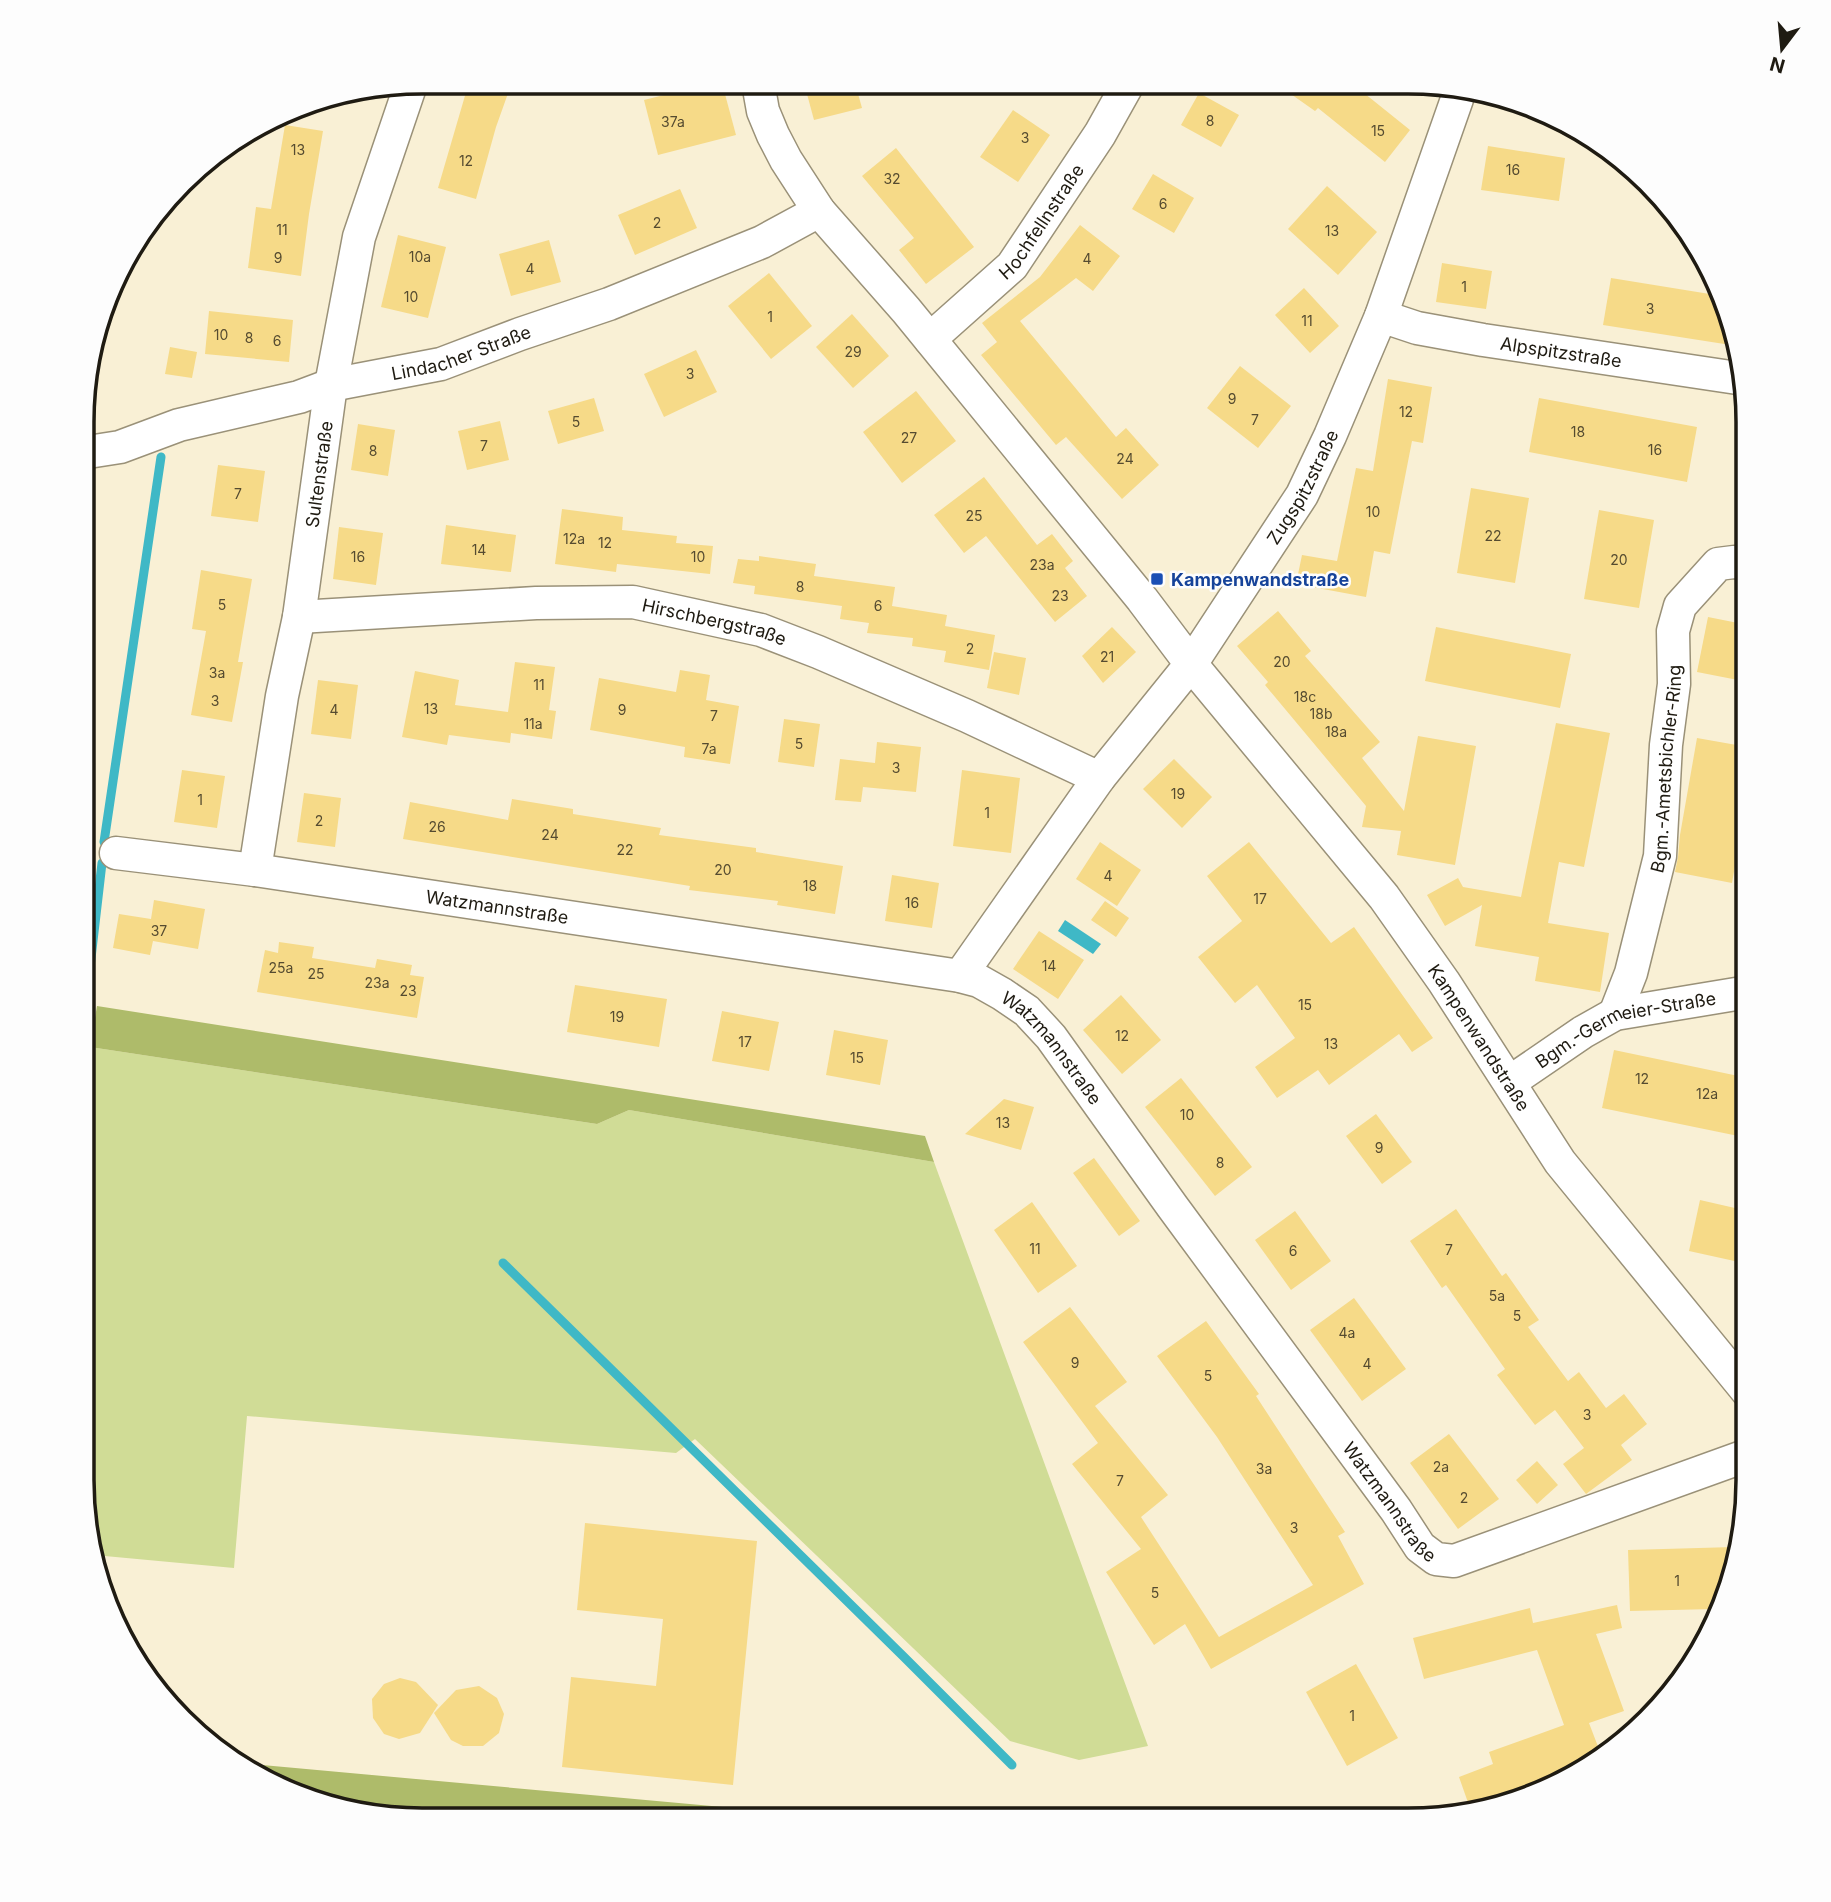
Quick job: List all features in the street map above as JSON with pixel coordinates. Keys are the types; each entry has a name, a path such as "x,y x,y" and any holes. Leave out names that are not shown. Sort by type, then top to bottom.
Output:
{"street":[{"name":"Kampenwandstraße","path":"760,94 772,135 820,211 930,339 1142,599 1191,664 1384,897 1444,982 1560,1162 1736,1377"},
{"name":"Hochfellnstraße","path":"930,339 1012,266 1100,134 1122,94"},
{"name":"Sultenstraße","path":"255,870 282,696 299,617 331,384 359,237 407,95"},
{"name":"Zugspitzstraße","path":"960,976 1100,778 1191,664 1302,495 1381,316 1457,98"},
{"name":"Lindacher Straße","path":"94,451 120,447 179,425 299,397 331,384 442,364 610,304 761,242 820,211"},
{"name":"Alpspitzstraße","path":"1381,316 1417,328 1470,338 1734,377"},
{"name":"Bgm.-Ametsbichler-Ring","path":"1615,1014 1631,973 1660,856 1666,745 1674,684 1673,631 1680,606 1718,564 1736,562"},
{"name":"Hirschbergstraße","path":"299,617 536,603 633,601 761,630 807,647 967,716 1100,778"},
{"name":"Watzmannstraße","path":"116,853 255,870 979,981 1027,1011 1051,1037 1396,1510 1420,1547 1436,1559 1454,1561 1736,1459"},
{"name":"Bgm.-Germeier-Straße","path":"1510,1082 1583,1032 1615,1014 1736,994"}],"green space":[{"path":"97,1006 925,1136 934,1162 629,1110 597,1124 94,1048"},
{"path":"94,1048 597,1124 629,1110 934,1162 1148,1746 1079,1760 1010,1741 695,1439 676,1453 247,1416 234,1568 104,1556 97,1522 94,1479"},
{"path":"260,1765 733,1808 401,1807 359,1801 317,1790"}],"water":[{"path":"1065,920 1101,944 1093,954 1058,931"}],"building":[{"path":"465,94 508,94 476,199 438,188"},
{"path":"668,94 725,94 736,135 658,155 644,100"},
{"path":"807,94 858,94 862,108 814,120"},
{"path":"1198,94 1239,115 1221,147 1181,125"},
{"path":"1291,94 1365,94 1410,130 1385,162 1318,108 1315,111"},
{"path":"1013,110 1050,135 1018,182 980,157"},
{"path":"285,125 323,131 301,276 248,268 256,207 271,209"},
{"path":"1488,146 1565,158 1559,201 1481,190"},
{"path":"896,148 974,247 926,284 899,250 914,238 862,176"},
{"path":"1153,174 1194,198 1174,233 1132,209"},
{"path":"1327,186 1377,232 1338,275 1288,229"},
{"path":"680,189 697,228 635,255 618,215"},
{"path":"1080,225 1120,256 1093,291 1076,278 1020,321 1116,437 1126,428 1159,465 1122,499 1066,437 1056,445 981,355 997,342 982,323 1040,277"},
{"path":"398,235 446,247 428,318 381,307"},
{"path":"549,240 561,282 511,296 499,254"},
{"path":"1442,263 1492,271 1486,309 1436,302"},
{"path":"769,273 812,326 771,359 728,306"},
{"path":"1611,278 1711,294 1727,344 1603,325"},
{"path":"1304,288 1339,326 1310,353 1275,315"},
{"path":"209,311 293,320 289,362 205,354"},
{"path":"852,314 889,356 853,388 816,347"},
{"path":"170,347 197,352 192,378 165,374"},
{"path":"696,350 717,392 664,417 644,374"},
{"path":"1240,366 1291,406 1258,448 1207,408"},
{"path":"1388,379 1432,387 1423,443 1412,441 1390,554 1374,551 1366,597 1296,584 1302,555 1337,561 1356,468 1373,471"},
{"path":"916,391 956,441 902,483 863,432"},
{"path":"594,398 604,431 558,444 548,411"},
{"path":"1539,398 1697,427 1687,482 1529,452"},
{"path":"500,421 509,460 467,470 458,431"},
{"path":"358,424 395,430 388,476 351,470"},
{"path":"218,465 265,471 258,522 211,516"},
{"path":"984,477 1037,545 1052,534 1073,561 1065,568 1087,596 1055,622 986,536 964,553 934,515"},
{"path":"1471,488 1529,498 1515,583 1457,573"},
{"path":"562,509 623,517 622,530 677,536 676,543 713,546 710,574 617,564 616,572 555,564"},
{"path":"1599,510 1654,520 1639,608 1584,599"},
{"path":"446,525 516,535 511,572 441,564"},
{"path":"339,527 383,533 376,585 333,579"},
{"path":"759,556 816,564 814,576 895,587 892,606 947,615 945,626 995,635 989,670 944,662 946,651 912,646 913,638 867,633 869,623 840,619 842,606 754,594 755,586 733,583 738,559 759,561"},
{"path":"201,570 252,579 238,662 243,662 232,722 191,715 206,631 192,629"},
{"path":"1278,611 1311,651 1305,656 1380,742 1362,758 1404,811 1418,736 1476,746 1455,865 1397,855 1401,831 1362,827 1366,806 1265,685 1268,682 1237,646"},
{"path":"1708,617 1736,623 1736,680 1697,672"},
{"path":"1112,627 1136,652 1103,683 1082,656"},
{"path":"1436,627 1571,654 1560,708 1425,681"},
{"path":"994,652 1026,658 1019,695 987,688"},
{"path":"515,662 555,667 549,710 556,711 552,739 511,733 510,743 449,735 447,745 402,737 415,671 459,680 455,705 508,712"},
{"path":"680,670 710,675 706,700 739,706 730,764 684,757 685,747 590,730 599,678 676,692"},
{"path":"318,680 358,685 351,739 311,734"},
{"path":"784,719 820,724 814,767 778,762"},
{"path":"1556,723 1610,733 1584,867 1559,862 1548,923 1609,933 1600,992 1535,981 1539,957 1475,946 1482,905 1445,926 1427,895 1458,878 1463,887 1521,897"},
{"path":"1697,738 1736,745 1736,860 1732,883 1675,872"},
{"path":"877,742 921,747 916,792 863,787 861,802 835,800 840,759 875,763"},
{"path":"1174,759 1212,797 1182,828 1143,789"},
{"path":"182,770 225,776 217,828 174,822"},
{"path":"962,770 1020,778 1011,853 953,846"},
{"path":"304,793 341,798 335,847 297,842"},
{"path":"512,799 573,809 573,814 661,828 659,835 756,848 756,852 843,866 835,914 777,905 778,901 689,890 690,886 403,839 410,802 508,820"},
{"path":"1100,842 1141,870 1117,906 1076,879"},
{"path":"1249,842 1331,943 1354,927 1433,1038 1412,1052 1399,1034 1329,1085 1318,1070 1277,1098 1255,1067 1295,1038 1257,985 1235,1003 1198,957 1242,921 1207,876"},
{"path":"892,875 939,883 932,928 885,921"},
{"path":"154,900 205,909 198,949 153,941 150,955 113,948 119,914 151,919"},
{"path":"1105,901 1129,918 1116,937 1091,920"},
{"path":"1039,931 1084,960 1058,999 1013,969"},
{"path":"279,942 314,947 312,958 375,968 377,959 412,965 410,975 424,977 417,1018 257,992 265,950 278,953"},
{"path":"575,985 667,999 659,1047 567,1032"},
{"path":"1121,995 1161,1040 1122,1074 1083,1030"},
{"path":"722,1011 779,1022 769,1071 712,1061"},
{"path":"834,1030 888,1040 880,1085 826,1075"},
{"path":"1614,1050 1736,1075 1736,1136 1602,1108"},
{"path":"1181,1078 1252,1167 1215,1196 1145,1107"},
{"path":"1004,1099 1034,1107 1021,1150 965,1134"},
{"path":"1376,1114 1412,1162 1382,1184 1346,1136"},
{"path":"1094,1158 1140,1221 1119,1236 1073,1173"},
{"path":"1700,1200 1736,1208 1736,1261 1689,1251"},
{"path":"1032,1202 1077,1266 1038,1293 994,1230"},
{"path":"1456,1209 1502,1276 1506,1273 1539,1320 1528,1327 1568,1381 1579,1372 1606,1408 1624,1394 1647,1424 1621,1445 1632,1460 1586,1494 1563,1464 1584,1448 1555,1410 1535,1425 1497,1375 1505,1369 1446,1285 1442,1288 1410,1241"},
{"path":"1295,1211 1331,1261 1291,1290 1255,1240"},
{"path":"1354,1298 1406,1369 1362,1401 1310,1330"},
{"path":"1070,1307 1127,1382 1095,1406 1168,1495 1141,1517 1219,1637 1313,1585 1217,1437 1157,1356 1206,1321 1259,1394 1256,1396 1345,1532 1338,1536 1364,1584 1211,1669 1185,1624 1154,1645 1106,1572 1141,1549 1072,1464 1098,1443 1023,1342"},
{"path":"1449,1434 1499,1499 1458,1529 1410,1463"},
{"path":"1537,1461 1558,1485 1537,1504 1516,1480"},
{"path":"585,1523 757,1541 733,1785 562,1767 571,1677 656,1686 663,1619 577,1610"},
{"path":"1729,1547 1710,1609 1630,1611 1628,1550"},
{"path":"1617,1605 1622,1628 1596,1634 1624,1711 1589,1723 1598,1747 1572,1764 1534,1783 1468,1802 1459,1777 1493,1764 1489,1752 1564,1725 1537,1650 1424,1679 1413,1638 1530,1608 1533,1623"},
{"path":"1356,1664 1398,1738 1347,1766 1306,1692"},
{"path":"400,1678 416,1682 438,1705 420,1733 399,1739 384,1734 373,1718 372,1699 384,1684"},
{"path":"479,1686 497,1698 504,1714 499,1733 483,1746 463,1746 451,1740 434,1713 456,1690"}],"waterway":[{"path":"104,842 161,457"},
{"path":"94,932 102,863"},
{"path":"503,1263 1012,1765"}],"place":[{"name":"Kampenwandstraße","path":"1157,579"}]}
